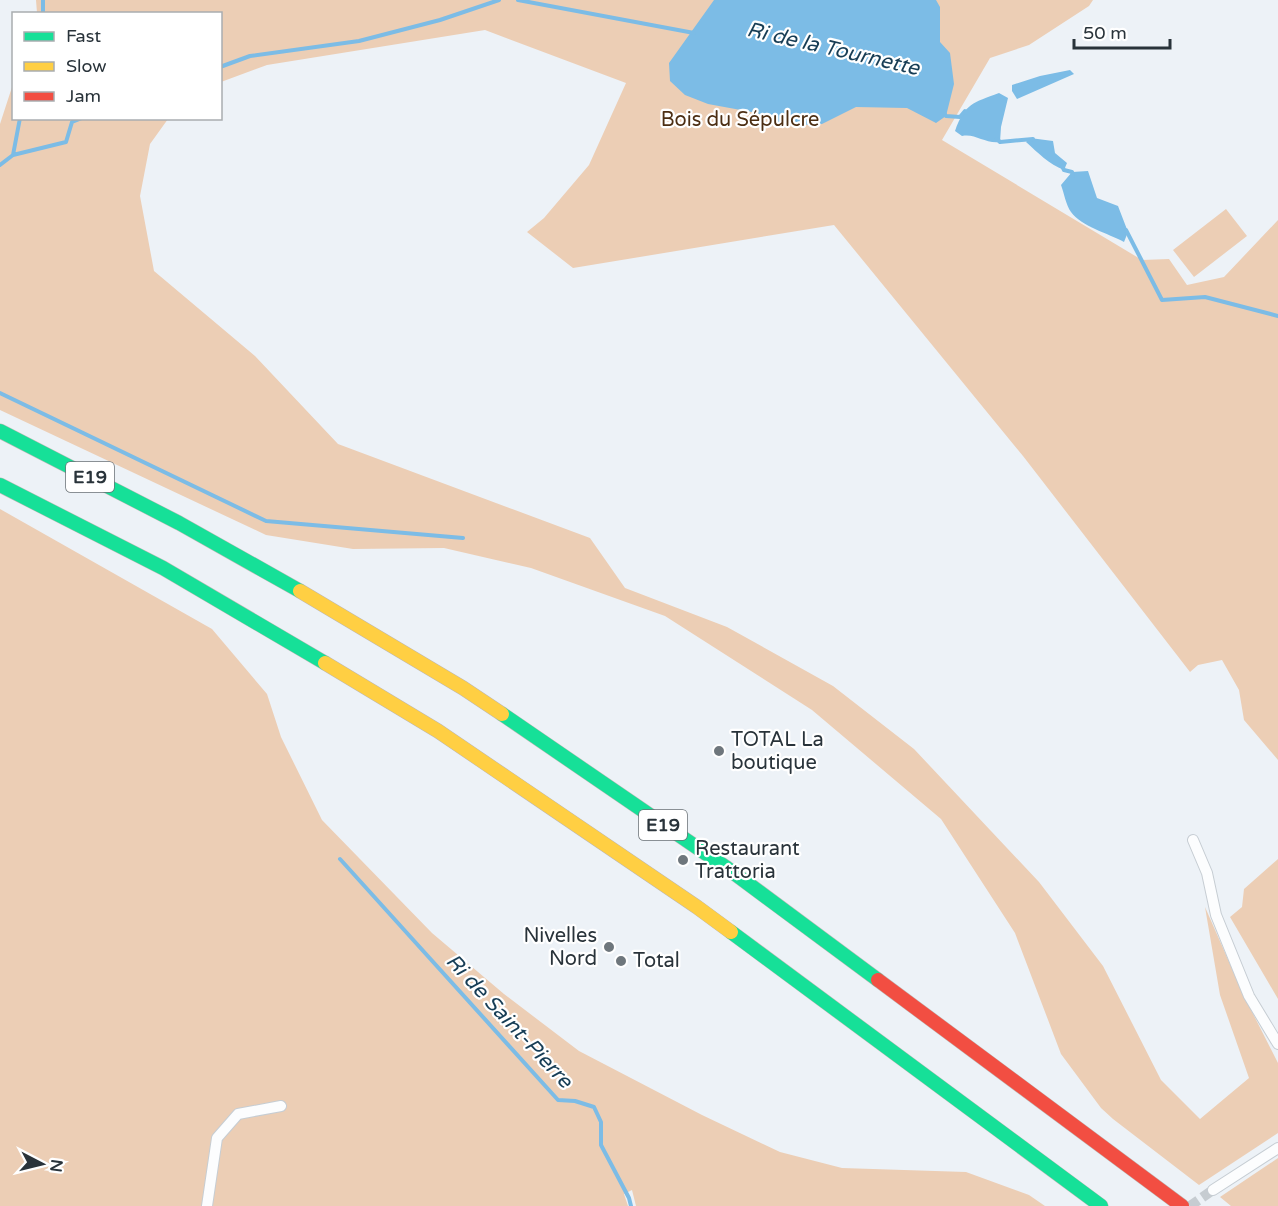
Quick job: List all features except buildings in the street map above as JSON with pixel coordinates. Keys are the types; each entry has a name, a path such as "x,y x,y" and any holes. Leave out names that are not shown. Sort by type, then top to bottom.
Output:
{"highway":[{"name":"E19","path":"0,431 179,523 317,601 463,688 727,868 1182,1206"},
{"name":"E19","path":"0,485 163,568 438,731 698,907 1101,1206"}],"street":[{"path":"1193,840 1207,873 1216,915 1249,996 1278,1044"},
{"path":"207,1206 217,1138 238,1114 281,1106"},
{"path":"1213,1190 1278,1148"}],"green space":[{"name":"Bois du Sépulcre","path":"36,0 1093,0 1089,6 1029,45 990,58 942,140 1142,260 1169,259 1187,285 1224,277 1278,220 1278,760 1244,720 1239,690 1222,660 1198,665 1190,672 1023,456 834,225 573,268 527,232 544,218 589,165 626,83 485,30 267,65 222,82 222,12 37,12"},
{"path":"12,87 12,120 167,120 150,144 140,196 154,271 255,356 338,444 590,538 625,588 727,627 833,686 914,749 1039,882 1103,966 1161,1080 1200,1119 1249,1078 1220,995 1205,907 1244,996 1278,1063 1278,1133 1199,1185 1113,1119 1101,1108 1061,1054 1015,933 941,819 812,710 665,616 531,568 444,548 353,549 266,535 0,410 0,124"},
{"path":"1226,209 1247,236 1194,277 1173,250"},
{"path":"0,509 212,629 267,694 281,737 322,820 432,933 504,994 579,1051 702,1115 780,1152 842,1168 966,1172 1029,1195 1045,1206 636,1206 632,1190 624,1194 628,1206 0,1206"},
{"path":"1278,859 1278,999 1230,917 1242,907 1244,889"},
{"path":"1278,1158 1278,1206 1231,1206 1220,1197"}],"water":[{"path":"714,0 936,0 940,7 940,42 950,53 954,84 946,116 936,123 907,108 856,107 822,124 786,126 757,113 708,104 685,95 670,81 669,63"},
{"path":"1070,70 1074,74 1017,99 1012,91 1012,85"},
{"path":"999,93 1008,98 1000,142 962,136 955,131 966,109"},
{"path":"1030,138 1053,141 1055,153 1067,163 1064,170 1039,154 1026,142"},
{"path":"1088,171 1097,198 1118,206 1128,232 1124,242 1082,222 1069,209 1061,185 1072,172"}],"waterway":[{"path":"43,0 43,12"},
{"name":"Ri de la Tournette","path":"222,66 250,56 359,41 440,20 499,0"},
{"name":"Ri de la Tournette","path":"518,0 694,33"},
{"name":"Ri de la Tournette","path":"943,111 946,116 960,117 965,111 966,113"},
{"path":"0,165 13,155 20,120"},
{"name":"Ri de la Tournette","path":"13,155 66,142 72,122 77,120"},
{"name":"Ri de la Tournette","path":"997,139 1000,142 1033,139"},
{"name":"Ri de la Tournette","path":"1062,166 1064,170 1072,172 1073,176"},
{"name":"Ri de la Tournette","path":"1126,230 1162,300 1205,297 1278,316"},
{"path":"0,393 266,521 463,538"},
{"name":"Ri de Saint-Pierre","path":"340,859 558,1100 575,1101 594,1107 601,1122 601,1145 631,1206"}],"tunnel":[{"path":"1190,1206 1213,1190"}],"traffic: fast":[{"path":"0,431 179,523 300,591"},
{"path":"0,485 163,568 325,663"},
{"path":"502,714 727,868 878,980"},
{"path":"731,932 1101,1206"}],"traffic: slow":[{"path":"300,591 463,688 502,714"},
{"path":"325,663 438,731 731,932"}],"traffic: jam":[{"path":"878,980 1182,1206"}],"place":[{"name":"TOTAL La boutique","path":"719,751"},
{"name":"Restaurant Trattoria","path":"683,860"},
{"name":"Nivelles Nord","path":"609,947"},
{"name":"Total","path":"621,961"}]}
